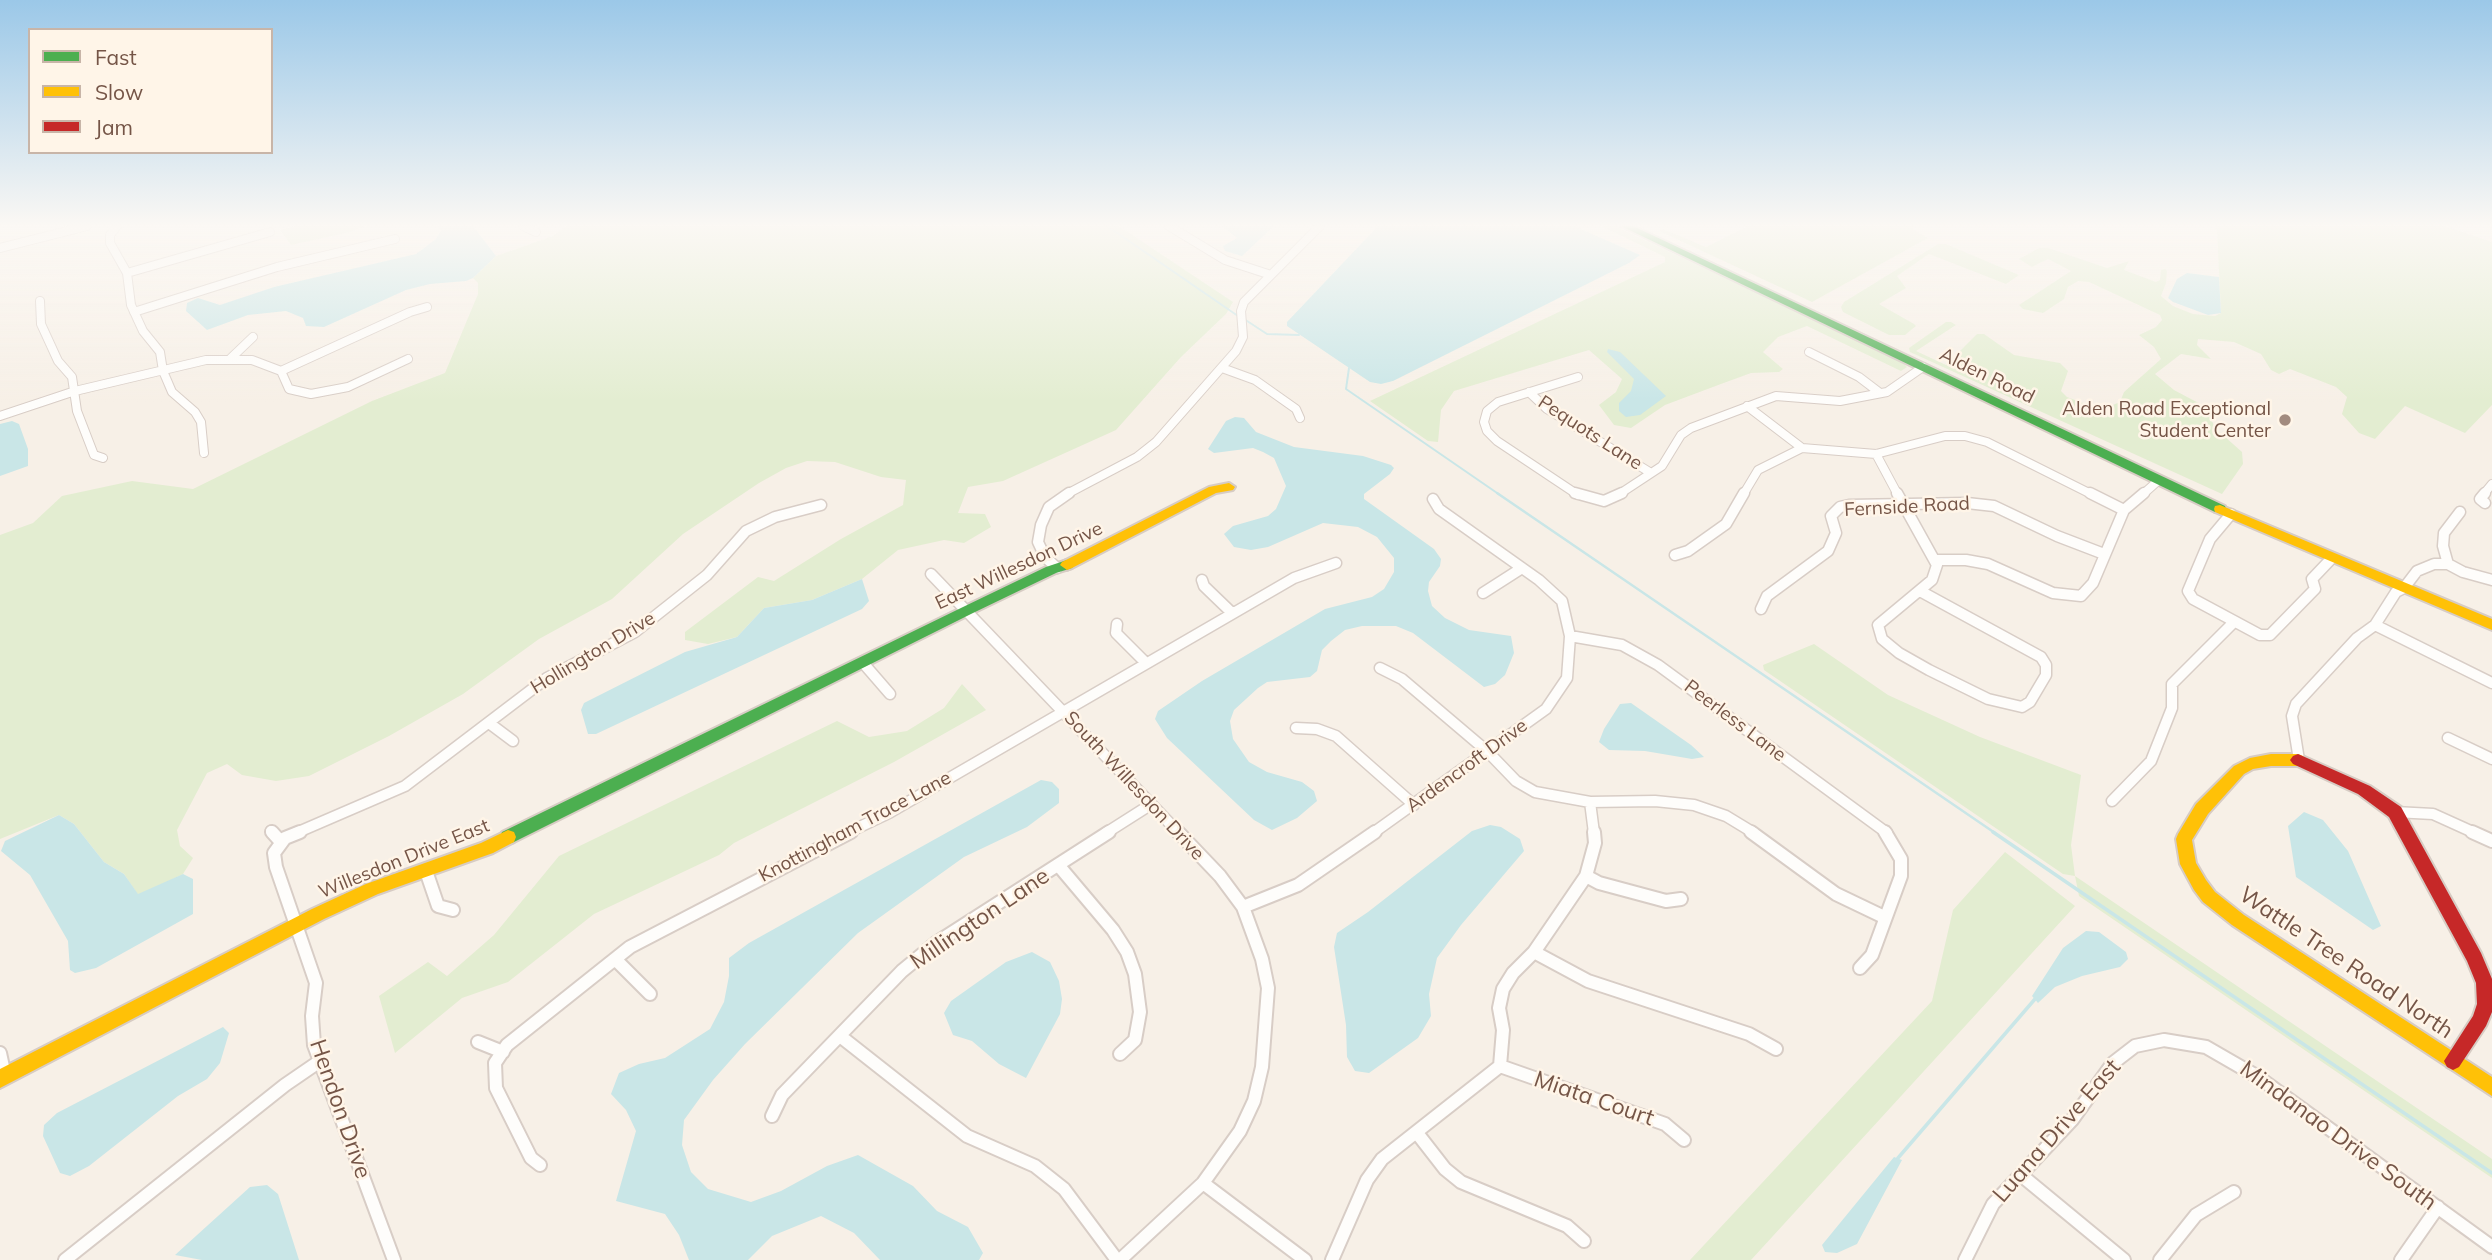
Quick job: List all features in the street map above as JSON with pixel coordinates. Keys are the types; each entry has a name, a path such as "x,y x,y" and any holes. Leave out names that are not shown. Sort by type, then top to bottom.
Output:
{"street":[{"path":"128,285 128,295 143,331 160,352 172,393 195,412 201,422 204,453"},
{"path":"134,312 220,285"},
{"path":"1057,568 1045,557 1038,542 1041,525 1049,507 1059,498 1150,448 1222,368 1242,340 1243,304 1262,285"},
{"name":"Alden Road","path":"1751,285 2231,514 2490,625"},
{"path":"40,302 41,324 58,361 72,377 78,411 94,455 103,458"},
{"path":"281,371 410,312 427,307"},
{"path":"231,358 253,337"},
{"path":"1808,352 1859,377 1880,393"},
{"path":"0,416 75,391 163,369 231,358 252,360 281,371 289,389 311,394 348,387 408,359"},
{"path":"1578,377 1498,402 1490,408 1484,419 1487,431 1497,441 1578,495 1604,500 1621,494 1662,466 1686,431 1776,396 1840,401 1880,393 1893,389 1923,366"},
{"path":"1222,368 1255,380 1296,409 1300,418"},
{"name":"Pequots Lane","path":"1529,392 1547,409 1651,473"},
{"path":"303,405 311,394"},
{"path":"1747,406 1802,449"},
{"path":"1675,555 1688,551 1726,524 1758,470 1802,449 1822,446 1876,454 1945,436 1965,436 1987,442 2124,510"},
{"path":"1876,454 1937,560 1936,573 1920,591 1878,625 1882,639 1899,653 1929,670 2004,705 2022,706 2030,702 2041,685 2046,665 2033,651 1971,621 1920,591"},
{"path":"1937,560 1966,560 1989,564 2053,593 2076,597 2086,593 2093,583 2124,510 2159,480"},
{"name":"East Willesdon Drive","path":"827,681 968,610 1057,568 1074,563 1213,490 1229,487"},
{"path":"2486,503 2480,499 2490,489"},
{"name":"Ardencroft Drive","path":"1243,906 1298,885 1414,805 1546,709 1557,697 1567,678 1570,636 1562,601 1552,590 1439,509 1433,499"},
{"name":"Fernside Road","path":"1761,609 1767,596 1828,551 1836,533 1831,516 1835,510 1849,505 1967,503 1994,506 2057,536 2104,554"},
{"name":"Hollington Drive","path":"283,840 405,786 558,671 635,632 708,575 746,531 775,517 821,505"},
{"path":"2448,564 2443,546 2444,533 2460,512"},
{"path":"2231,514 2210,539 2188,590 2193,599 2233,623 2260,635 2270,635 2315,589 2312,579 2332,558"},
{"name":"Knottingham Trace Lane","path":"503,1052 507,1045 636,943 889,813 1294,578 1336,563"},
{"path":"2453,1061 2480,1020 2486,1004 2485,982 2475,958 2395,811 2364,790 2299,760 2293,725 2295,704 2357,638 2375,625 2396,592 2404,589 2417,571 2434,564 2448,564 2463,572 2492,580"},
{"path":"1483,593 1522,568"},
{"name":"South Willesdon Drive","path":"931,574 1220,876 1243,906 1262,959 1268,988 1266,1033 1254,1101 1240,1130 1203,1183 1170,1217 1119,1260"},
{"path":"1202,580 1204,586 1232,613"},
{"path":"2112,802 2151,761 2172,708 2172,684 2233,623"},
{"path":"1117,624 1115,633 1146,663"},
{"path":"2375,625 2492,683"},
{"name":"Peerless Lane","path":"1570,636 1622,645 1658,664 1886,833 1901,859 1900,876 1884,917"},
{"path":"863,664 890,694"},
{"path":"1380,668 1402,679 1488,752 1516,781 1535,792 1590,802 1668,802 1694,805 1726,816 1760,837 1836,894 1884,917 1872,955 1860,968"},
{"name":"Willesdon Drive East","path":"3,1078 297,925 372,889 486,848 827,681"},
{"path":"488,723 513,741"},
{"path":"1296,728 1317,729 1336,736 1414,805"},
{"path":"2448,738 2492,759"},
{"name":"Wattle Tree Road North","path":"2299,760 2270,760 2250,764 2230,778 2202,809 2187,830 2184,849 2188,864 2200,885 2224,910 2492,1087"},
{"path":"1332,1260 1367,1180 1382,1159 1500,1066 1503,1030 1499,1008 1503,989 1513,973 1534,952 1586,876 1595,843 1590,802"},
{"name":"Millington Lane","path":"772,1116 782,1095 902,971 936,943 1150,805"},
{"path":"2395,811 2434,814 2492,841"},
{"path":"271,831 283,840"},
{"name":"Hendon Drive","path":"283,840 274,853 276,867 316,983 312,1027 314,1045 394,1260"},
{"path":"1059,866 1128,952 1135,974 1140,1012 1135,1040 1119,1054"},
{"path":"426,871 438,905 453,910"},
{"path":"1586,876 1599,883 1666,901 1681,899"},
{"path":"1534,952 1588,981 1749,1034 1776,1049"},
{"path":"615,959 650,994"},
{"path":"840,1037 967,1136 1035,1166 1064,1189 1119,1260"},
{"name":"Luana Drive East","path":"1965,1260 1993,1204 2072,1120 2096,1084 2120,1056 2146,1041 2178,1040"},
{"name":"Mindanao Drive South","path":"2178,1040 2224,1056 2258,1077 2492,1247"},
{"path":"478,1042 503,1052 495,1063 496,1088 531,1158 540,1166"},
{"path":"0,1054 3,1078"},
{"path":"65,1260 285,1085 320,1061"},
{"name":"Miata Court","path":"1500,1066 1665,1124 1684,1140"},
{"path":"1416,1133 1445,1169 1461,1182 1567,1226 1584,1241"},
{"path":"2021,1175 2124,1260"},
{"path":"1203,1183 1305,1260"},
{"path":"2160,1260 2196,1215 2234,1192"},
{"path":"2401,1260 2438,1208"}],"green space":[{"path":"478,285 1207,285 1233,302 1226,314 1181,357 1116,430 1003,481 968,487 958,513 985,514 991,527 964,543 944,540 898,550 862,579 812,600 764,608 737,637 708,644 685,640 685,632 758,577 774,581 841,539 903,505 906,480 881,477 835,462 807,461 786,468 759,483 683,534 612,599 539,639 463,694 389,736 309,776 276,781 242,775 227,764 207,773 177,830 180,846 193,858 183,874 155,888 138,895 124,874 104,862 74,824 59,815 0,839 0,535 33,523 62,496 132,481 193,489 372,401 445,373 478,294"},
{"path":"1617,285 1740,285 1901,361 1907,367 1901,371 1807,326 1778,337 1763,352 1783,369 1779,372 1751,373 1665,405 1631,428 1614,425 1599,405 1616,392 1622,379 1589,350 1454,391 1441,410 1438,442 1428,441 1370,401"},
{"path":"1775,285 1843,285 1812,302"},
{"path":"1872,285 1904,285 1906,288 1879,304 1916,326 1905,335 1889,335 1843,312 1841,307 1844,302"},
{"path":"2050,285 2072,285 2068,287 2064,299 2043,313 2023,309 2019,305"},
{"path":"2095,285 2165,285 2161,296 2173,306 2193,314 2215,316 2221,313 2220,285 2492,285 2492,405 2465,433 2405,406 2375,439 2359,433 2342,414 2347,397 2336,387 2290,369 2279,374 2271,370 2261,354 2234,342 2198,339 2197,345 2211,359 2181,354 2155,374 2174,390 2206,407 2215,428 2242,452 2243,464 2222,494 1910,352 1909,348 1946,322 1951,322 1956,325 1916,351 1946,365 1977,334 1984,334 2014,355 2060,363 2068,371 2061,391 2067,397 2101,410 2120,402 2124,392 2161,359 2154,347 2139,335 2156,327 2162,320 2160,315"},
{"path":"1814,644 1888,695 1980,737 2081,775 2071,845 2075,876 2063,874 1764,670 1763,665"},
{"path":"962,684 986,710 894,762 734,843 719,855 594,914 508,982 462,998 395,1053 379,996 428,962 447,976 494,935 559,856 837,721 869,737 907,731 944,708"},
{"path":"2005,852 2075,906 1751,1260 1690,1260 1932,1001 1953,910"},
{"path":"2075,876 2492,1159 2492,1178 2079,896"}],"water":[{"path":"427,285 406,290 324,327 306,326 303,318 286,311 248,315 207,330 186,311 187,303 198,298 220,305 274,287"},
{"path":"1322,285 1585,285 1393,381 1381,384 1370,382 1287,326 1287,322"},
{"path":"2174,285 2219,285 2221,313 2208,315 2168,298"},
{"path":"1608,349 1620,352 1666,396 1640,415 1626,417 1619,411 1619,403 1631,391 1634,379 1607,352"},
{"path":"1235,417 1244,418 1256,432 1294,447 1363,456 1391,465 1394,468 1390,474 1364,494 1364,499 1434,549 1441,559 1440,566 1429,582 1428,591 1432,606 1445,618 1469,630 1511,636 1514,653 1505,675 1495,684 1484,687 1413,633 1396,626 1362,626 1345,630 1331,641 1322,650 1317,671 1310,677 1267,682 1258,688 1234,710 1230,721 1233,739 1249,762 1267,772 1302,782 1314,791 1317,801 1297,818 1272,830 1254,820 1167,738 1155,719 1158,711 1202,681 1325,609 1372,597 1384,589 1394,572 1394,558 1377,537 1358,527 1323,523 1268,547 1251,550 1234,547 1224,534 1233,526 1268,516 1276,509 1286,486 1274,458 1263,452 1253,448 1214,453 1208,449 1226,421"},
{"path":"12,421 19,424 28,449 28,466 0,476 0,424"},
{"path":"862,579 869,601 862,609 596,734 588,734 581,710 584,703 685,652 737,637 764,608 812,600"},
{"path":"1631,703 1704,757 1692,759 1645,751 1609,750 1599,742 1604,729 1620,704"},
{"path":"1041,780 1052,782 1059,789 1059,803 1027,827 964,857 858,933 745,1044 713,1080 684,1120 682,1145 691,1172 708,1189 751,1202 781,1191 827,1166 858,1155 913,1186 937,1211 968,1227 983,1253 979,1260 880,1260 854,1233 821,1216 772,1236 748,1260 689,1260 679,1235 665,1214 616,1201 636,1131 626,1110 611,1094 619,1073 639,1064 665,1058 710,1029 724,1002 729,958 749,943"},
{"path":"2304,812 2323,820 2348,851 2381,926 2373,930 2296,877 2288,826"},
{"path":"59,815 74,824 104,862 124,874 138,894 183,874 193,879 193,914 96,968 75,973 70,970 68,941 30,875 1,851 5,841"},
{"path":"1490,825 1501,827 1520,839 1524,851 1461,925 1437,958 1429,994 1431,1016 1418,1038 1369,1073 1355,1071 1347,1057 1346,1025 1334,947 1337,933 1472,831"},
{"path":"2086,931 2099,932 2126,952 2128,959 2120,967 2082,976 2055,987 2038,1003 2032,996 2063,948"},
{"path":"1032,952 1050,962 1059,981 1062,999 1060,1014 1026,1078 999,1064 972,1041 953,1035 944,1013 951,1001 1006,962"},
{"path":"223,1027 229,1033 220,1063 207,1079 178,1096 89,1166 70,1176 60,1173 43,1136 44,1125 57,1113"},
{"path":"1894,1157 1902,1160 1857,1244 1837,1253 1825,1252 1822,1245"},
{"path":"267,1185 278,1194 299,1260 202,1260 175,1255 250,1187"}],"waterway":[{"path":"1193,285 1238,316"},
{"path":"1244,319 1267,334 1299,335"},
{"path":"1349,368 1346,389 1500,495"},
{"path":"1497,493 1995,833"},
{"path":"1993,832 2492,1173"},
{"path":"1898,1158 2035,999"}],"traffic: fast":[{"path":"1749,285 2220,509"},
{"path":"508,837 968,610 1067,565"}],"traffic: slow":[{"path":"1067,565 1213,490 1229,487"},
{"path":"2220,509 2492,625"},
{"path":"2298,760 2271,760 2250,764 2239,770 2202,809 2184,839 2188,864 2200,885 2209,897 2238,920 2492,1087"},
{"path":"0,1079 318,914 372,889 487,848 508,837"}],"traffic: jam":[{"path":"2298,760 2364,790 2395,812 2475,958 2485,983 2486,1004 2480,1020 2453,1061"}],"place":[{"name":"Alden Road Exceptional Student Center","path":"2285,420"}]}
